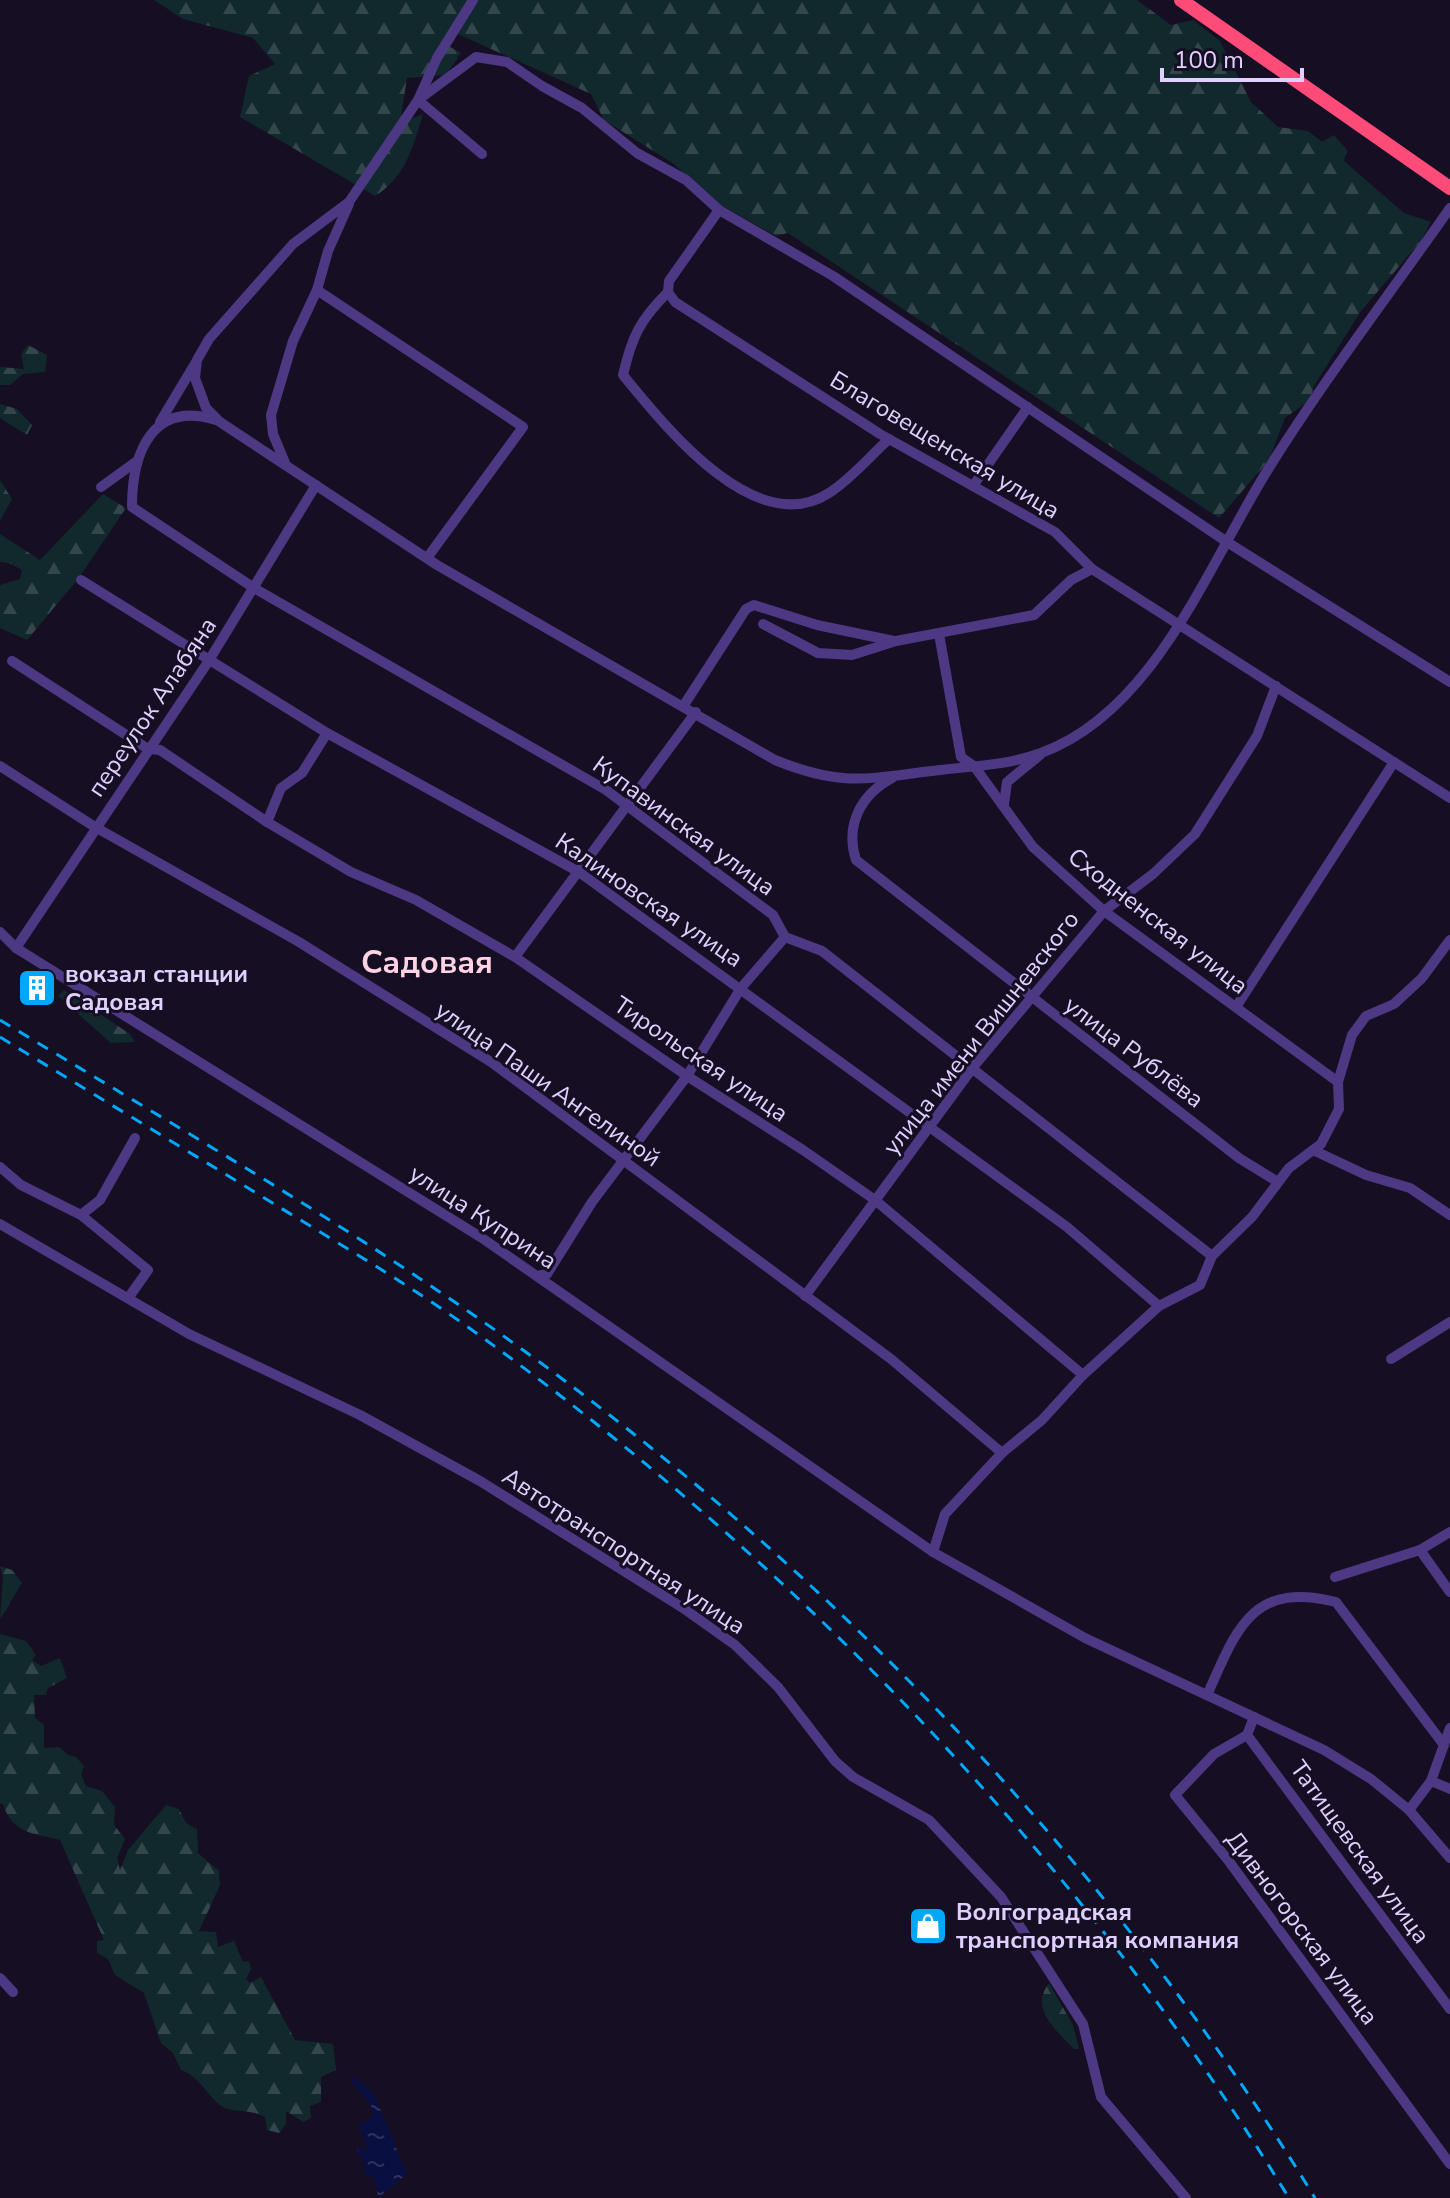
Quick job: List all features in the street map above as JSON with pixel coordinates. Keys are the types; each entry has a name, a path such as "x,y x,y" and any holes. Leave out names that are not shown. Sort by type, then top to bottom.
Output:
{"highway":[{"path":"1181,0 1450,188"}],"street":[{"path":"286,464 273,434 271,415 293,341 317,290 328,251 349,202 418,100 473,0"},
{"path":"418,100 476,57 507,62 582,108 637,153 686,180 719,210 833,276 1227,542 1450,682"},
{"path":"418,100 482,154"},
{"path":"101,487 137,461 209,339 271,267 293,244 349,202"},
{"path":"1004,804 1007,782 1120,700 1156,660 1298,424 1450,208"},
{"path":"719,210 669,287 632,336 623,375 676,440 735,487 792,506 829,493 889,439"},
{"name":"Благовещенская улица","path":"669,287 675,302 889,439 1055,532 1092,569 1450,798"},
{"path":"317,290 523,427 427,558"},
{"path":"197,360 199,394 206,408 220,422"},
{"path":"973,486 1028,407"},
{"path":"160,422 179,415 201,415 220,422 427,558 775,760 800,770 851,781 1009,762 1043,753"},
{"name":"Купавинская улица","path":"137,461 132,507 254,588 629,804 773,915 785,937"},
{"name":"переулок Алабяна","path":"16,948 208,662 316,485"},
{"path":"763,624 818,653 834,656 870,650 896,641 1034,615 1071,580 1092,569"},
{"name":"Калиновская улица","path":"81,580 208,662 327,733 579,872 1067,1227 1159,1306"},
{"path":"684,705 746,609 754,605 868,637 896,641"},
{"name":"Сходненская улица","path":"939,634 961,757 974,766 1033,847 1104,911 1338,1082"},
{"path":"868,637 870,650"},
{"name":"Тирольская улица","path":"12,661 148,749 160,750 267,822 351,872 416,900 515,957 687,1076 875,1200 1083,1375"},
{"name":"улица имени Вишневского","path":"805,1296 974,1066 1104,911 1153,874 1195,834 1257,736 1276,686"},
{"path":"515,957 696,712"},
{"path":"267,822 281,788 302,773 327,733"},
{"path":"1236,1007 1394,762"},
{"name":"улица Паши Ангелиной","path":"0,766 95,827 299,942 491,1062 891,1359 1002,1453"},
{"name":"улица Рублёва","path":"897,775 880,784 855,820 849,838 856,860 1239,1158 1278,1182"},
{"name":"улица Куприна","path":"0,932 16,948 337,1146 537,1276 933,1552 1085,1638 1324,1750 1371,1779 1409,1810 1450,1858"},
{"path":"537,1276 547,1274 623,1160 687,1076 741,988 785,937 822,951 974,1066 995,1087 1212,1256"},
{"path":"933,1552 945,1514 1002,1453 1042,1420 1083,1375 1159,1306 1200,1285 1212,1256 1252,1217 1278,1182 1321,1144 1339,1109 1338,1082 1352,1035 1366,1016 1394,1004 1422,978 1450,940"},
{"path":"81,1215 100,1200 135,1138"},
{"path":"1313,1150 1366,1175 1410,1188 1450,1215"},
{"path":"0,1167 21,1185 81,1215 148,1270 129,1297"},
{"name":"Автотранспортная улица","path":"0,1224 189,1334 360,1415 480,1481 683,1608 735,1645 778,1687 835,1761 853,1777 929,1820 1001,1897 1083,2024 1101,2097 1186,2198"},
{"path":"1391,1359 1450,1322"},
{"path":"1335,1577 1420,1550 1450,1532"},
{"path":"1420,1550 1450,1592"},
{"path":"1207,1695 1233,1638 1247,1619 1265,1605 1287,1596 1312,1596 1336,1602 1444,1745"},
{"path":"1247,1735 1254,1717"},
{"path":"1409,1810 1431,1781 1450,1728"},
{"name":"Татищевская улица","path":"1247,1735 1450,2009"},
{"name":"Дивногорская улица","path":"1247,1735 1214,1754 1175,1795 1228,1860 1450,2164"},
{"path":"1431,1781 1450,1789"},
{"path":"0,1978 13,1992"}],"green space":[{"path":"154,0 1137,0 1171,25 1193,20 1220,41 1251,102 1278,127 1308,131 1322,142 1334,135 1347,150 1344,161 1404,213 1431,222 1420,242 1361,311 1314,386 1310,400 1285,418 1269,460 1219,518 788,233 776,236 710,199 674,164 604,120 591,94 449,30 445,44 461,53 446,75 407,78 400,123 423,114 401,171 375,196 240,117 249,76 275,64 253,38 183,19"},
{"path":"28,345 47,355 45,372 23,374 10,385 0,385 0,367 24,369 21,354"},
{"path":"0,404 17,409 32,425 27,435 0,418"},
{"path":"0,480 12,499 0,521"},
{"path":"103,494 126,508 78,579 27,640 0,628 0,585 20,579 22,570 0,562 0,534 40,560"},
{"path":"64,990 130,1034 135,1042 111,1043 58,996"},
{"path":"0,1566 12,1570 22,1583 0,1619 3,1576"},
{"path":"0,1634 26,1641 36,1655 32,1660 41,1666 60,1658 67,1678 48,1688 46,1695 34,1695 35,1718 44,1725 44,1748 59,1747 76,1757 84,1766 81,1774 86,1786 102,1791 115,1807 114,1825 125,1839 117,1858 120,1870 128,1850 166,1805 179,1809 186,1823 197,1829 198,1853 219,1871 220,1885 199,1931 216,1932 218,1947 234,1941 243,1962 249,1961 251,1969 246,1979 250,1983 261,1977 295,2040 333,2044 336,2070 321,2077 321,2102 310,2106 311,2118 303,2122 286,2111 286,2124 279,2133 267,2130 265,2117 223,2107 193,2077 181,2070 173,2053 161,2043 144,1993 115,1975 108,1959 97,1953 97,1941 104,1940 60,1840 18,1827 0,1804"},
{"path":"1049,1983 1073,2025 1079,2049 1074,2049 1060,2035 1044,2011 1042,2002"}],"water":[{"path":"349,2078 355,2078 374,2094 407,2174 378,2198 375,2179 364,2173 365,2165 356,2147 361,2146 363,2151 367,2148 359,2125 373,2117 371,2105"}],"railway":[{"path":"0,1020 280,1189 486,1324 664,1459 772,1550 875,1647 973,1748 1067,1854 1155,1965 1238,2079 1315,2198"},
{"path":"0,1037 350,1250 454,1317 597,1425 712,1520 822,1621 927,1727 1027,1838 1121,1954 1208,2074 1289,2198"}],"place":[{"name":"вокзал станции Садовая","path":"37,988"},
{"name":"Волгоградская транспортная компания","path":"928,1926"}],"district":[{"name":"Садовая","path":"427,962"}]}
